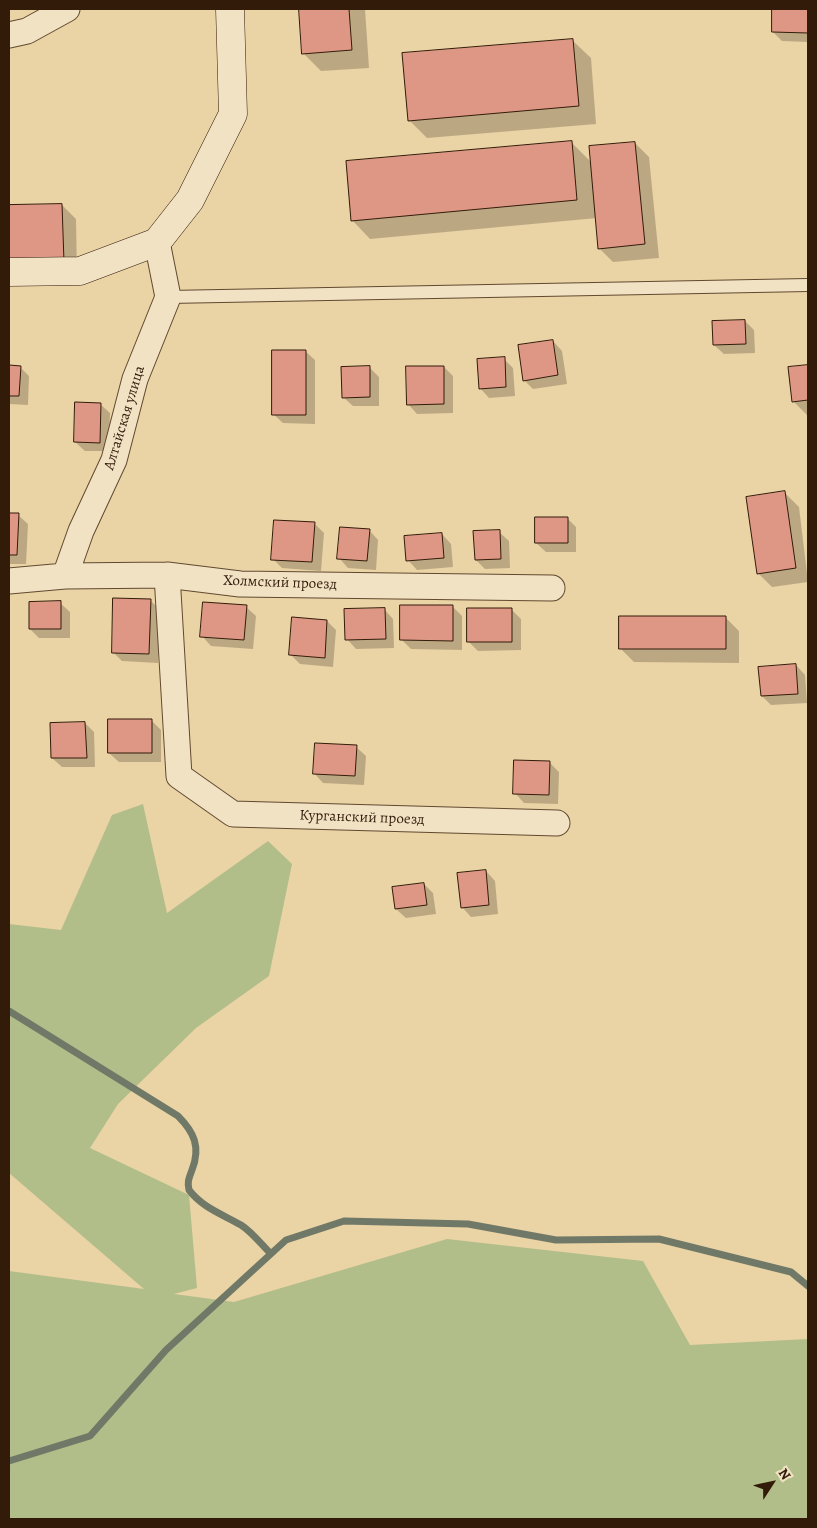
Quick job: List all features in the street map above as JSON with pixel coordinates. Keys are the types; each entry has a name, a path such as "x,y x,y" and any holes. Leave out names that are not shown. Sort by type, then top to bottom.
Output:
{"street":[{"path":"9,34 27,31 67,9"},
{"path":"9,272 80,271 157,242 190,200 233,114 230,9"},
{"path":"157,242 168,297"},
{"name":"Алтайская улица","path":"64,576 114,460 134,379 168,297"},
{"name":"Холмский проезд","path":"9,581 64,576 167,575 240,584 552,588"},
{"name":"Курганский проезд","path":"167,575 179,776 233,814 558,823"}],"lane":[{"path":"168,297 808,285"}],"green space":[{"path":"143,804 167,913 268,841 292,864 269,976 196,1028 118,1104 90,1148 189,1195 197,1288 174,1294 234,1302 447,1239 643,1261 690,1345 808,1339 808,1519 9,1519 9,1271 144,1289 9,1173 9,924 61,930 112,815"}],"building":[{"path":"299,9 349,9 352,50 302,54"},
{"path":"772,9 808,9 808,33 772,32"},
{"path":"573,39 579,106 408,121 402,53"},
{"path":"572,141 577,200 351,221 346,161"},
{"path":"635,142 645,244 598,249 589,146"},
{"path":"62,204 64,262 9,264 9,205"},
{"path":"745,320 746,344 713,345 712,321"},
{"path":"553,340 558,375 523,381 518,345"},
{"path":"272,350 306,350 306,415 272,415"},
{"path":"505,357 506,387 479,389 477,359"},
{"path":"9,365 21,366 19,396 9,396"},
{"path":"808,365 808,400 792,402 788,367"},
{"path":"370,366 370,397 342,398 341,367"},
{"path":"406,366 444,366 444,404 407,405"},
{"path":"75,402 101,403 100,443 74,442"},
{"path":"785,491 796,568 757,574 746,497"},
{"path":"9,513 19,513 17,555 9,555"},
{"path":"535,517 568,517 568,543 535,543"},
{"path":"274,520 315,522 312,562 271,560"},
{"path":"340,527 370,529 367,561 337,559"},
{"path":"500,530 501,559 475,560 473,531"},
{"path":"442,533 444,558 406,561 404,536"},
{"path":"113,598 151,599 149,654 112,653"},
{"path":"61,601 61,629 29,629 29,602"},
{"path":"203,602 247,605 244,640 200,637"},
{"path":"400,605 453,605 453,641 400,640"},
{"path":"385,608 386,639 345,640 344,609"},
{"path":"467,608 512,608 512,642 467,642"},
{"path":"619,616 726,616 726,649 619,649"},
{"path":"292,617 327,620 325,658 289,655"},
{"path":"796,664 798,694 761,696 758,667"},
{"path":"108,719 152,719 152,753 108,753"},
{"path":"85,722 87,758 51,758 50,723"},
{"path":"315,743 357,745 355,776 313,774"},
{"path":"514,760 550,761 549,795 513,794"},
{"path":"486,870 489,905 461,908 457,873"},
{"path":"424,883 427,905 395,909 392,887"}],"waterway":[{"path":"9,1011 178,1116 192,1134 196,1147 195,1162 188,1185 189,1190 200,1202 245,1228 270,1253"},
{"path":"9,1461 90,1436 166,1350 286,1240 344,1221 468,1224 556,1240 659,1239 791,1272 808,1286"}]}
